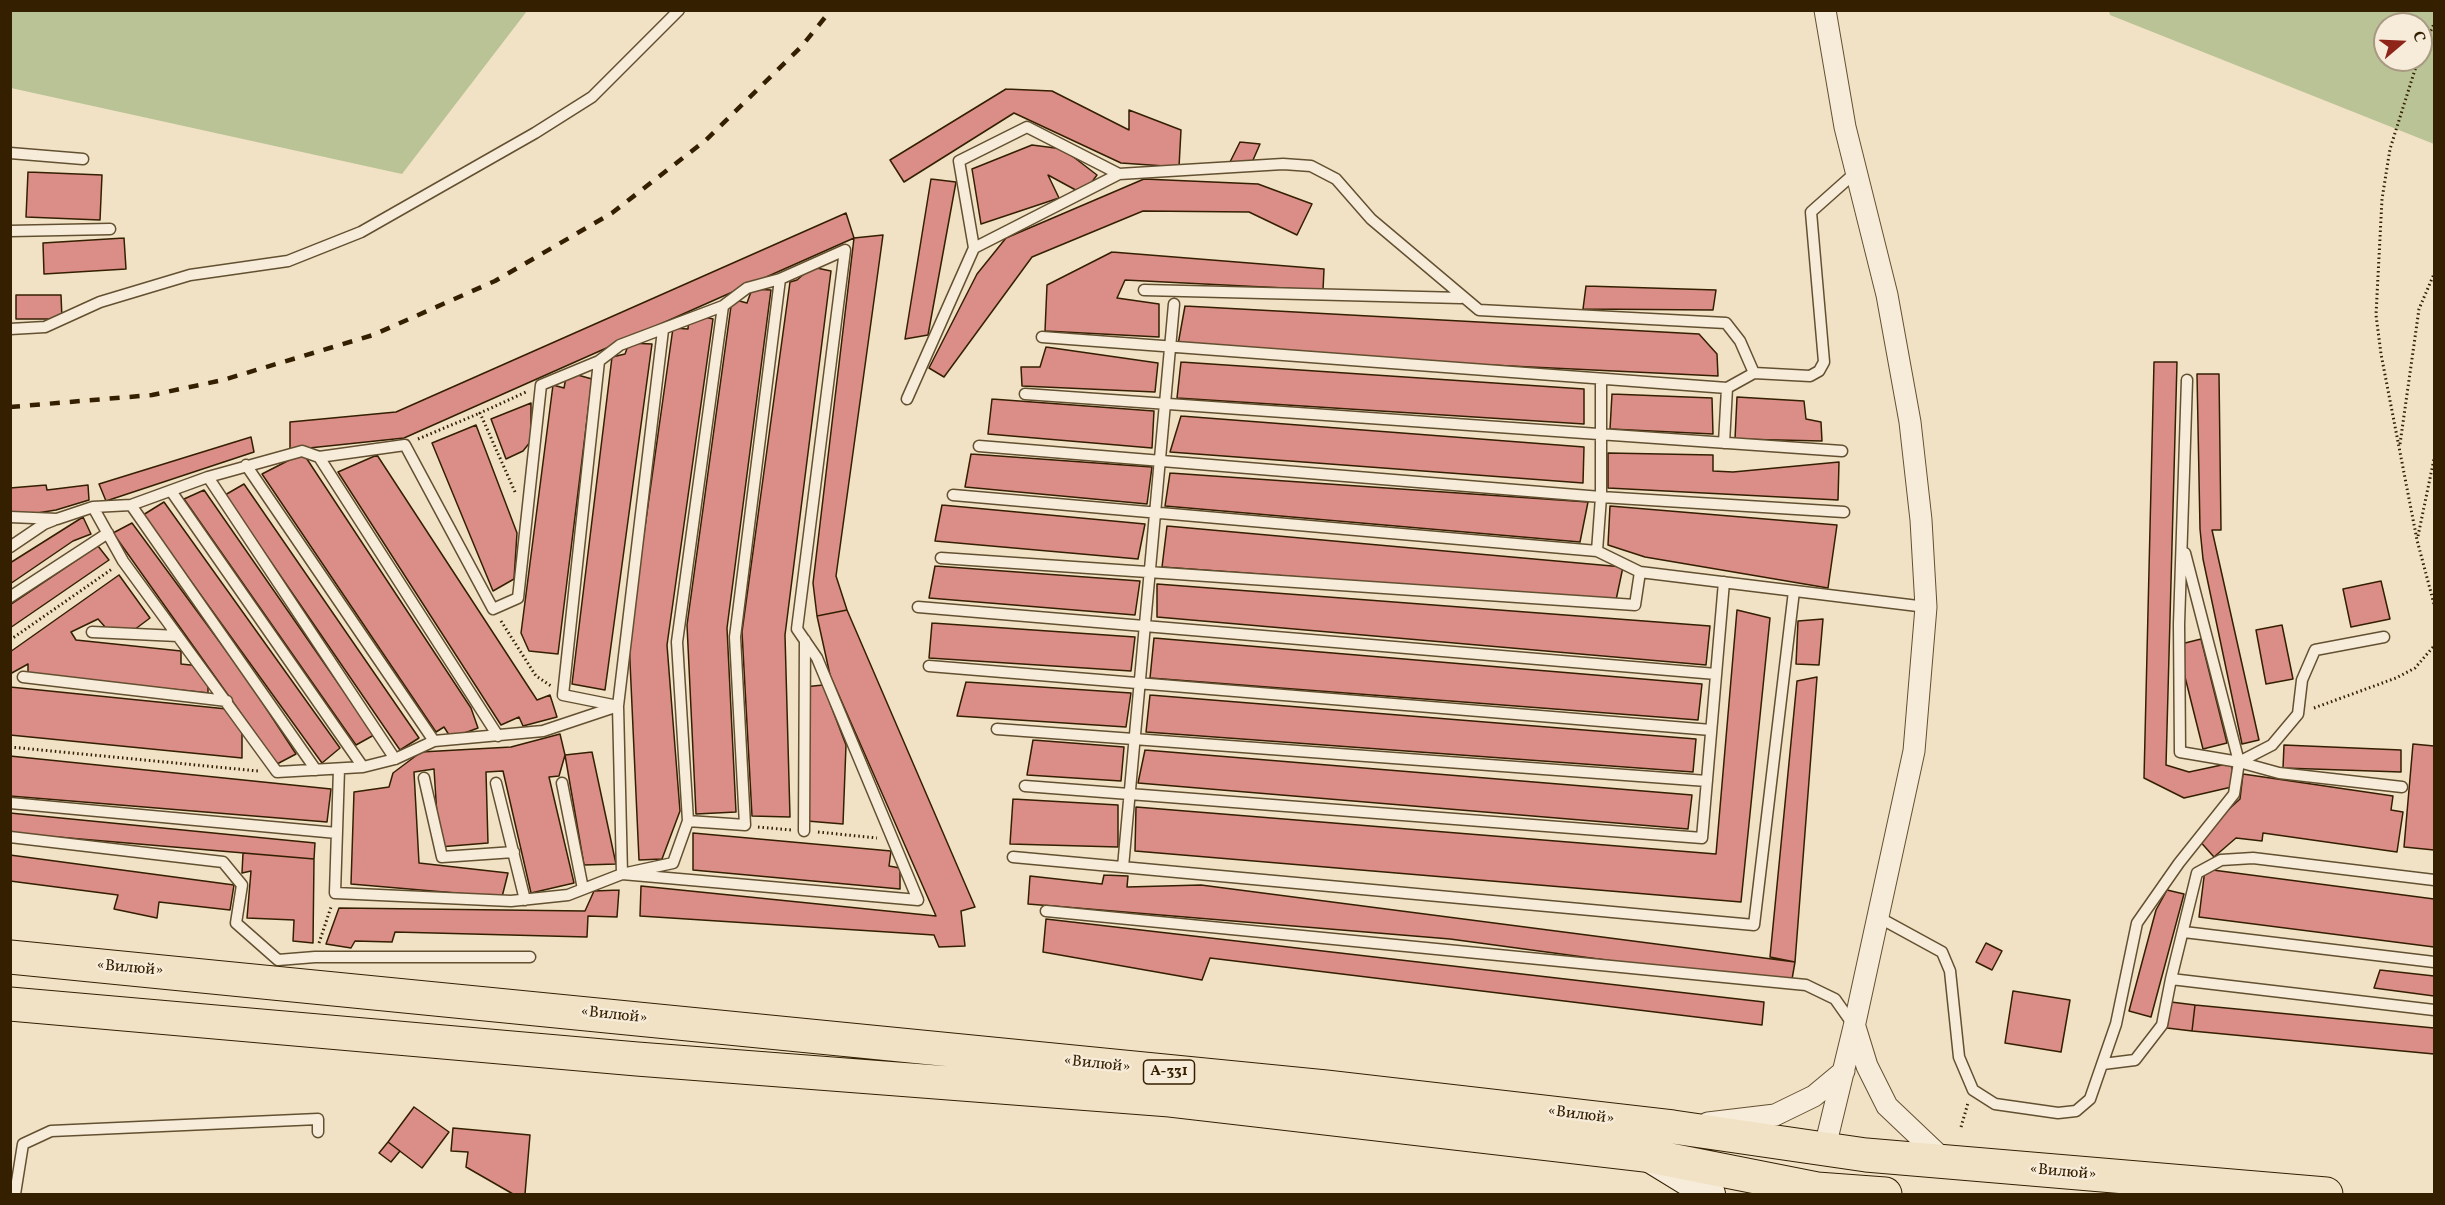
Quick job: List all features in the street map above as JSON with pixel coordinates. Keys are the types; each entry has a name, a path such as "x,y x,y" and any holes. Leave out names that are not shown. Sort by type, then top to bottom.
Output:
{"highway":[{"name":"«Вилюй»","path":"10,957 277,972 1326,1087 1673,1127 1824,1150 1947,1163 2326,1194"},
{"name":"«Вилюй»","path":"10,1004 637,1059 1170,1100 1645,1155 1816,1192 1885,1194"},
{"path":"1816,1192 1824,1150"}],"main road":[{"path":"1645,1155 1710,1194"}],"street":[{"path":"1824,1150 1844,1071 1914,751 1926,607 1922,520 1910,422 1887,295 1845,127 1825,10"},
{"path":"1854,1026 1867,1066 1887,1106 1947,1163"},
{"path":"1673,1127 1775,1115 1814,1096 1844,1071"}],"lane":[{"path":"10,329 45,327 100,302 190,275 288,261 361,232 536,133 592,96 679,10"},
{"path":"907,399 974,248 958,162 1027,127 1119,174"},
{"path":"10,153 83,159"},
{"path":"974,248 1119,174 1283,164 1311,166 1336,179 1371,219 1461,298 1479,310 1726,323 1740,341 1754,373"},
{"path":"1042,337 1727,388 1754,373 1810,376 1819,371 1824,362 1811,212 1856,172"},
{"path":"10,231 110,229"},
{"path":"10,547 44,524 57,519 93,507 131,505 246,465 302,451 319,457 405,445 493,609 518,598 541,385 599,361 620,345 723,306 747,288 780,279 845,250 797,629 817,658 918,900 622,874"},
{"path":"688,821 745,825 735,637 780,279"},
{"path":"1144,290 1461,298"},
{"path":"1123,867 1174,304"},
{"path":"339,769 335,893 525,900 568,895 622,874 673,863 688,821 677,642 723,306"},
{"path":"622,874 618,706 663,330"},
{"path":"599,361 564,695 618,706"},
{"path":"1597,551 1601,497 1601,378"},
{"path":"2187,380 2181,542 2180,752 2239,762 2278,773 2402,787"},
{"path":"1724,443 1727,388"},
{"path":"1025,394 1842,451"},
{"path":"979,446 1601,497 1844,513"},
{"path":"319,457 498,736"},
{"path":"246,465 434,741"},
{"path":"208,477 395,759"},
{"path":"171,491 363,767"},
{"path":"952,495 1597,551 1640,572 1926,607"},
{"path":"131,505 316,770"},
{"path":"93,507 123,561 277,772 363,767 395,759 434,741 543,731 618,706"},
{"path":"10,517 57,519"},
{"path":"10,597 108,533"},
{"path":"1878,917 1942,952 1950,971 1959,1057 1972,1090 1995,1104 2058,1113 2076,1111 2090,1099 2116,1024 2137,923 2179,863 2234,794 2239,762 2181,542"},
{"path":"941,558 1635,605 1640,572"},
{"path":"1024,786 1702,838 1724,582"},
{"path":"1013,857 1754,925 1794,591"},
{"path":"918,607 1716,674"},
{"path":"92,632 178,636"},
{"path":"2239,762 2272,746 2298,714 2302,680 2314,650 2384,637"},
{"path":"804,831 805,640"},
{"path":"928,666 1711,730"},
{"path":"23,677 227,701"},
{"path":"997,729 1707,781"},
{"path":"424,778 442,857 514,852"},
{"path":"496,783 525,900"},
{"path":"562,783 583,889"},
{"path":"10,803 337,832"},
{"path":"10,837 223,862 242,885 236,923 277,972 315,957 530,957"},
{"path":"2103,1064 2135,1060 2162,1026 2170,979 2184,932 2197,873 2221,860 2253,858 2434,880"},
{"path":"1046,911 1806,984 1835,999 1854,1026"},
{"path":"2184,932 2434,962"},
{"path":"2170,979 2434,1010"},
{"path":"15,1194 23,1144 51,1131 318,1119 318,1132"}],"path":[{"path":"2414,72 2390,149 2382,199 2376,315 2380,354 2417,540 2434,604"},
{"path":"2400,449 2419,309 2434,274"},
{"path":"405,445 541,385"},
{"path":"480,412 526,519"},
{"path":"2417,540 2434,459"},
{"path":"10,640 123,561"},
{"path":"493,609 536,676 564,695"},
{"path":"2298,714 2397,678 2415,668 2434,646"},
{"path":"10,747 277,772"},
{"path":"315,957 335,893"},
{"path":"1961,1127 1972,1090"}],"green space":[{"path":"11,10 527,11 402,174 11,88"},
{"path":"2109,11 2434,11 2434,144 2110,15"}],"building":[{"path":"1006,89 1052,91 1129,130 1129,110 1181,130 1179,167 1121,163 1014,113 904,182 890,160"},
{"path":"1240,142 1260,144 1250,167 1230,162"},
{"path":"1032,145 1063,149 1097,175 1083,194 1048,175 1059,198 981,224 972,169"},
{"path":"28,172 102,175 100,220 26,217"},
{"path":"931,179 956,182 928,335 905,339"},
{"path":"1144,179 1258,184 1312,204 1297,235 1249,212 1143,211 1032,257 944,377 929,368 977,274 1006,238"},
{"path":"846,213 854,238 404,438 290,450 290,422 396,412"},
{"path":"883,235 836,576 847,610 817,616 813,583 854,238"},
{"path":"124,238 126,269 44,274 43,243"},
{"path":"1112,252 1324,269 1323,290 1125,280 1117,298 1159,304 1159,337 1045,331 1047,285"},
{"path":"812,267 831,271 785,635 790,817 752,816 742,632 790,282 797,280"},
{"path":"1586,286 1716,290 1713,310 1583,309"},
{"path":"752,289 771,290 727,628 736,812 696,814 687,625 732,299 747,303"},
{"path":"16,295 61,295 62,319 16,319"},
{"path":"1185,306 1699,334 1717,354 1718,376 1177,350"},
{"path":"689,313 713,319 667,645 680,811 662,859 639,860 629,640 673,328 688,329"},
{"path":"629,343 652,344 605,690 572,684 612,357 625,354"},
{"path":"1046,347 1158,363 1155,392 1022,386 1021,367 1040,367"},
{"path":"1181,362 1584,389 1584,424 1177,398"},
{"path":"2154,362 2177,362 2166,765 2189,772 2231,763 2236,786 2184,798 2144,778"},
{"path":"567,372 592,379 558,654 529,651 521,633 553,385 564,388"},
{"path":"2197,374 2219,374 2221,530 2212,530 2259,740 2242,744 2203,559 2200,529"},
{"path":"1612,394 1712,398 1713,434 1610,429"},
{"path":"1737,397 1804,401 1806,419 1821,422 1822,441 1735,439"},
{"path":"992,399 1154,411 1152,448 988,434"},
{"path":"531,403 531,441 523,451 506,459 491,419"},
{"path":"1181,416 1584,447 1583,483 1170,452"},
{"path":"476,425 517,533 514,579 493,591 432,443"},
{"path":"251,437 254,452 106,501 99,484"},
{"path":"303,453 471,708 478,728 451,738 444,727 436,732 262,474"},
{"path":"1608,453 1713,455 1713,471 1733,472 1839,462 1838,500 1608,488"},
{"path":"971,454 1152,467 1147,504 965,487"},
{"path":"377,455 537,700 550,695 557,717 523,726 519,717 501,725 338,472"},
{"path":"1170,473 1588,502 1580,542 1165,506"},
{"path":"244,484 419,738 400,750 225,495"},
{"path":"46,485 47,490 88,485 89,500 56,510 31,514 10,512 10,488"},
{"path":"204,490 374,735 356,745 184,499"},
{"path":"164,502 340,748 322,763 143,515"},
{"path":"942,505 1145,524 1138,559 935,541"},
{"path":"1610,506 1837,525 1828,588 1645,557 1608,545"},
{"path":"83,517 91,534 73,541 10,584 10,563"},
{"path":"132,523 247,679 296,754 277,764 113,533"},
{"path":"1167,526 1623,567 1616,600 1162,567"},
{"path":"98,546 109,560 10,628 10,605"},
{"path":"935,566 1140,581 1135,615 929,598"},
{"path":"119,575 150,618 134,630 106,628 98,619 71,632 76,640 181,651 181,664 200,666 208,678 208,693 28,674 28,664 10,674 10,652"},
{"path":"2381,581 2390,619 2351,627 2343,589"},
{"path":"1157,584 1710,626 1706,665 1157,617"},
{"path":"847,610 975,907 961,911 965,946 939,947 934,935 640,916 641,886 936,916 830,675 817,616"},
{"path":"1737,610 1770,618 1741,902 1135,851 1136,807 1716,854"},
{"path":"1823,619 1819,665 1796,664 1798,621"},
{"path":"932,623 1135,637 1131,671 929,658"},
{"path":"2282,625 2293,679 2266,684 2256,630"},
{"path":"1154,638 1702,684 1698,720 1150,678"},
{"path":"2201,639 2227,743 2203,749 2177,645"},
{"path":"1817,677 1795,962 1770,957 1797,681"},
{"path":"966,682 1131,693 1126,727 957,716"},
{"path":"823,685 846,745 843,824 807,821 804,687"},
{"path":"10,687 227,709 242,733 242,758 10,735"},
{"path":"1150,695 1696,739 1693,772 1146,732"},
{"path":"560,734 565,755 559,776 549,777 574,883 531,893 503,771 486,772 488,843 439,847 434,769 414,772 419,863 508,873 502,897 351,884 354,792 389,787 393,773 421,752 511,747"},
{"path":"1033,740 1124,747 1121,781 1027,775"},
{"path":"2413,744 2434,746 2434,850 2404,847"},
{"path":"2284,745 2401,750 2401,772 2283,768"},
{"path":"1145,750 1692,795 1688,829 1138,783"},
{"path":"592,752 616,864 584,865 565,755"},
{"path":"10,756 331,789 327,822 10,796"},
{"path":"2243,774 2393,796 2391,810 2403,812 2397,852 2263,833 2262,841 2236,838 2214,857 2197,838 2240,799"},
{"path":"1013,799 1118,805 1118,847 1010,844"},
{"path":"10,813 315,843 314,859 10,833"},
{"path":"693,833 891,851 889,866 900,868 900,889 693,870"},
{"path":"243,853 314,859 313,943 293,941 294,920 247,918 251,871 242,873"},
{"path":"10,855 234,885 230,910 159,902 157,918 114,909 118,895 10,881"},
{"path":"2205,869 2434,899 2434,947 2199,917"},
{"path":"1104,875 1128,876 1127,887 1201,885 1795,962 1791,985 1450,939 1028,904 1030,876 1102,884"},
{"path":"619,890 617,917 588,916 587,937 395,932 392,942 355,941 351,948 326,944 339,908 585,911 594,891"},
{"path":"2167,890 2184,894 2151,1017 2129,1011 2156,910"},
{"path":"1046,919 1764,1002 1762,1025 1210,958 1202,980 1043,952"},
{"path":"1986,943 2002,951 1992,970 1976,962"},
{"path":"2380,970 2434,976 2434,996 2374,988"},
{"path":"2013,991 2070,1000 2061,1052 2005,1043"},
{"path":"2171,1002 2195,1005 2192,1031 2167,1028"},
{"path":"2195,1005 2434,1028 2434,1054 2192,1031"},
{"path":"414,1107 449,1132 422,1168 388,1142"},
{"path":"453,1128 530,1135 525,1194 513,1194 466,1167 468,1152 451,1151"},
{"path":"388,1142 400,1151 391,1162 379,1153"}],"railway":[{"path":"10,407 152,395 223,380 373,335 495,281 612,213 706,140 801,47 831,10"}]}
